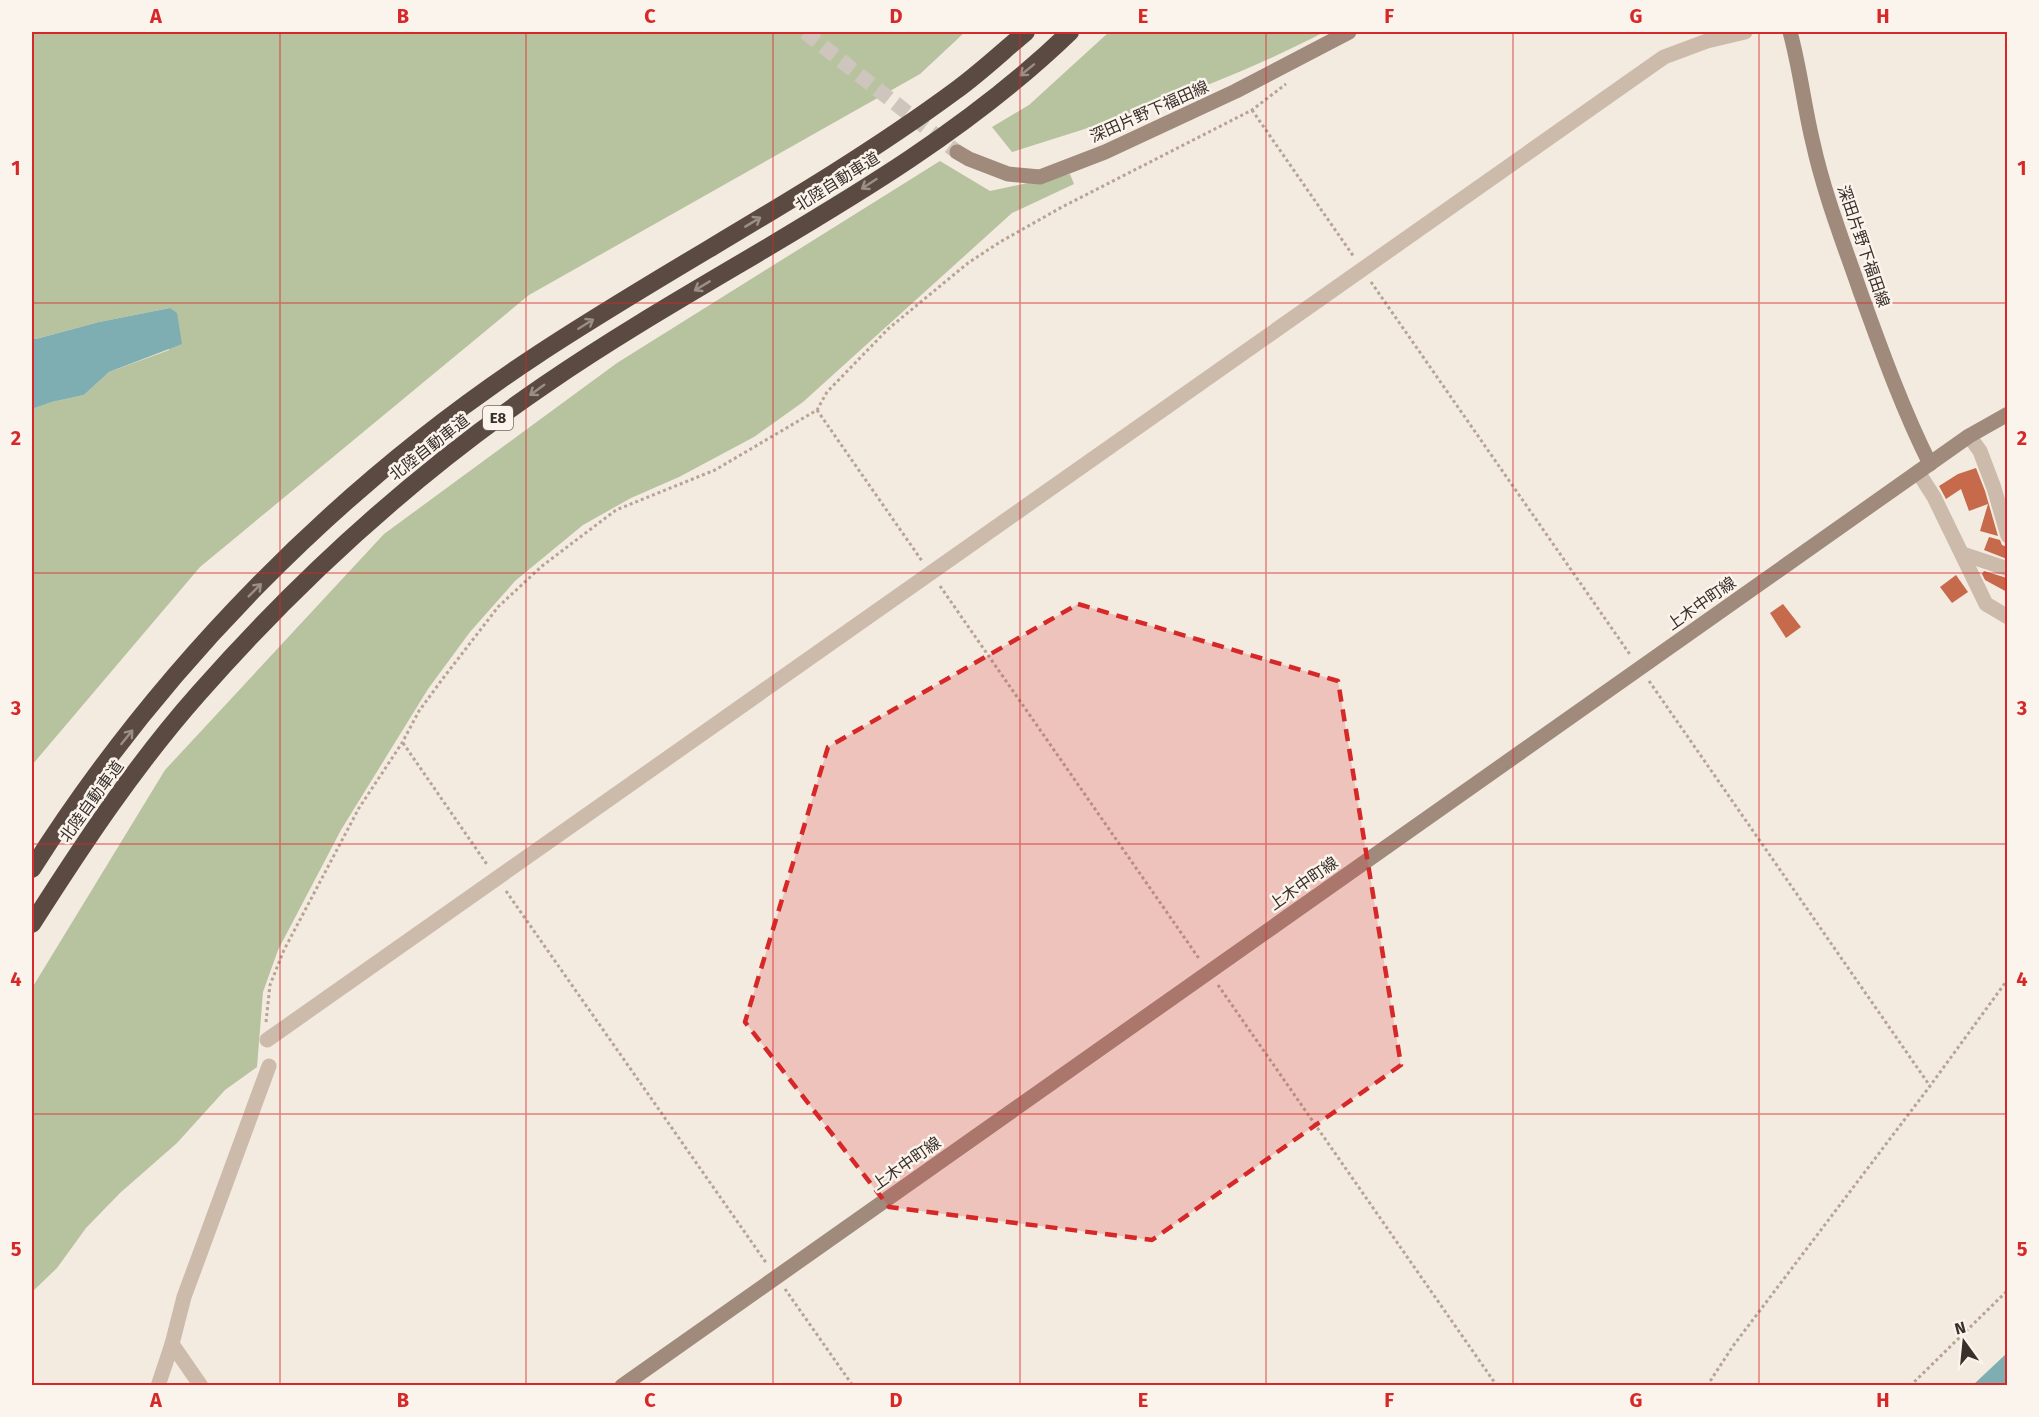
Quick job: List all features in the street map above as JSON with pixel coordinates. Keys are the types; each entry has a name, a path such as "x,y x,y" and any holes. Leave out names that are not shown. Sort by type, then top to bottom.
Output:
{"highway":[{"name":"北陸自動車道","path":"32,869 52,836 113,753 174,678 240,604 312,532 387,468 458,411 536,356 885,140 958,89 1026,32"},
{"name":"北陸自動車道","path":"32,924 81,847 137,770 197,695 263,623 321,565 402,492 473,436 546,384 623,334 822,215 897,167 976,112 1070,32"}],"main road":[{"name":"深田片野下福田線","path":"957,152 1008,174 1040,177 1105,152 1236,91 1349,32"},
{"name":"深田片野下福田線","path":"1791,32 1813,144 1836,222 1914,432 1924,468"},
{"name":"上木中町線","path":"622,1386 1969,436 2007,414"}],"street":[{"path":"267,1040 1664,57 1745,32"},
{"path":"1969,436 1980,451 1994,488 2007,536"},
{"path":"1924,468 1934,497 1986,604 2007,617"},
{"path":"1963,554 2007,569"},
{"path":"158,1386 184,1297 269,1066"},
{"path":"172,1344 201,1386"}],"path":[{"path":"267,1040 266,1020 270,985 284,950 359,808 402,743 419,711 498,607 542,566 616,510 715,470 817,410 827,392 888,329 968,263 1062,207 1252,110 1287,84"},
{"path":"1252,110 1930,1086"},
{"path":"817,410 1497,1386"},
{"path":"402,743 853,1386"},
{"path":"1707,1386 1733,1346 1930,1086 2007,979"},
{"path":"1910,1386 2007,1290"}],"highlighted area":[{"path":"1078,604 1338,681 1401,1065 1152,1240 889,1207 745,1022 828,747"}],"green space":[{"path":"32,32 965,32 920,74 529,295 200,567 32,765 32,409 84,395 109,372 169,350 170,308 99,322 36,339 32,338"},
{"path":"1109,32 1324,32 1287,51 1171,99 1012,152 992,127 1029,105"},
{"path":"940,161 990,191 1070,174 1074,184 1012,213 803,402 754,437 679,477 631,498 583,525 515,581 470,632 428,689 341,830 278,950 263,992 257,1067 225,1090 177,1143 120,1193 86,1228 57,1268 32,1292 32,988 165,770 384,534 617,363"}],"water":[{"path":"170,308 177,313 182,344 109,372 84,395 32,409 32,338 36,339 99,322"},
{"path":"2007,1353 2007,1385 1973,1385"}],"building":[{"path":"1976,468 1985,491 1998,536 1980,531 1988,504 1969,511 1961,489 1946,499 1939,486 1958,474"},
{"path":"1989,537 2000,540 2002,545 2007,547 2007,559 1984,550"},
{"path":"1984,571 2007,578 2007,592 1985,580 1982,574"},
{"path":"1956,575 1968,592 1952,603 1940,587"},
{"path":"1783,604 1801,627 1786,638 1770,613"}],"tunnel":[{"path":"805,32 957,152"}]}
